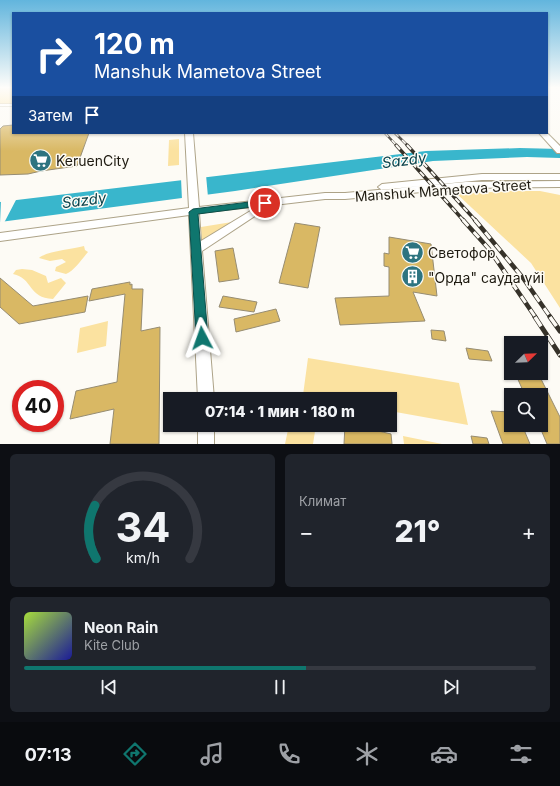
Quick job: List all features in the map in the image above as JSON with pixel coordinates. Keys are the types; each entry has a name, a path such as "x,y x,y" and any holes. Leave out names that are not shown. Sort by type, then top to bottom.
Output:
{"main road":[{"path":"189,134 192,200 206,392"},
{"path":"545,134 559,149"},
{"name":"Manshuk Mametova Street","path":"325,196 343,191 459,178 510,176 560,177"},
{"path":"525,184 560,190"},
{"name":"Manshuk Mametova Street","path":"0,237 325,196 345,196 472,185 560,184"},
{"path":"196,250 255,212 280,201"},
{"path":"206,432 206,444"}],"shaded area":[{"path":"179,139 179,165 168,166 169,140"},
{"path":"540,191 560,195 560,308 531,263 457,194"},
{"path":"232,222 202,244 201,227"},
{"path":"84,246 85,250 88,252 75,267 66,274 55,271 56,267 66,262 62,259 50,261 39,258 54,252"},
{"path":"16,270 32,270 46,276 48,283 61,278 66,283 53,299 45,298 35,292 24,279 13,274"},
{"path":"108,321 106,346 77,353 80,328"},
{"path":"308,358 459,383 468,425 397,412 397,392 303,392"},
{"path":"288,432 315,432 313,444 285,444"},
{"path":"403,436 442,444 404,444"}],"water":[{"name":"Sazdy","path":"520,148 560,149 560,158 527,157 433,161 235,191 0,222 0,202 426,151"}],"pier":[{"path":"206,175 208,197 182,200 181,178"},
{"path":"17,198 4,223 0,224 1,200"}],"building":[{"name":"KeruenCity","path":"12,125 12,134 89,134 77,166 28,174 0,175 0,129 3,126"},
{"path":"295,223 320,227 308,288 279,283"},
{"path":"389,237 431,244 437,296 413,292 425,321 340,325 335,298 389,296 389,267 384,266 384,253 389,254"},
{"path":"233,248 239,279 219,282 215,251"},
{"path":"0,278 33,306 88,296 85,312 19,324 0,307"},
{"path":"130,282 130,285 132,284 132,289 143,289 141,331 160,327 159,444 110,444 114,409 70,419 76,391 117,382 125,294 89,301 92,289"},
{"path":"223,296 257,302 254,312 219,307"},
{"path":"276,309 280,321 236,332 234,319"},
{"path":"431,330 444,331 446,341 432,339"},
{"path":"466,348 488,351 492,361 469,359"},
{"path":"518,380 542,380 546,388 522,388"},
{"path":"548,393 560,417 560,444 547,444 542,432 548,432"},
{"path":"491,411 504,412 504,432 525,432 530,444 503,444"},
{"path":"345,432 383,432 391,434 392,444 344,444"},
{"path":"471,436 487,438 489,444 473,444"}],"railway":[{"path":"386,134 397,146"},
{"path":"396,134 407,145"},
{"path":"396,145 464,221"},
{"path":"407,145 476,221"},
{"path":"463,220 489,249 536,318"},
{"path":"475,220 523,278 551,318"},
{"path":"535,317 560,355"},
{"path":"550,317 560,331"}],"place":[{"name":"KeruenCity","path":"40,160"},
{"name":"Светофор","path":"413,252"},
{"name":"\"Орда\" сауда үйі","path":"412,277"}],"route":[{"path":"202,338 193,212 265,203"}]}
